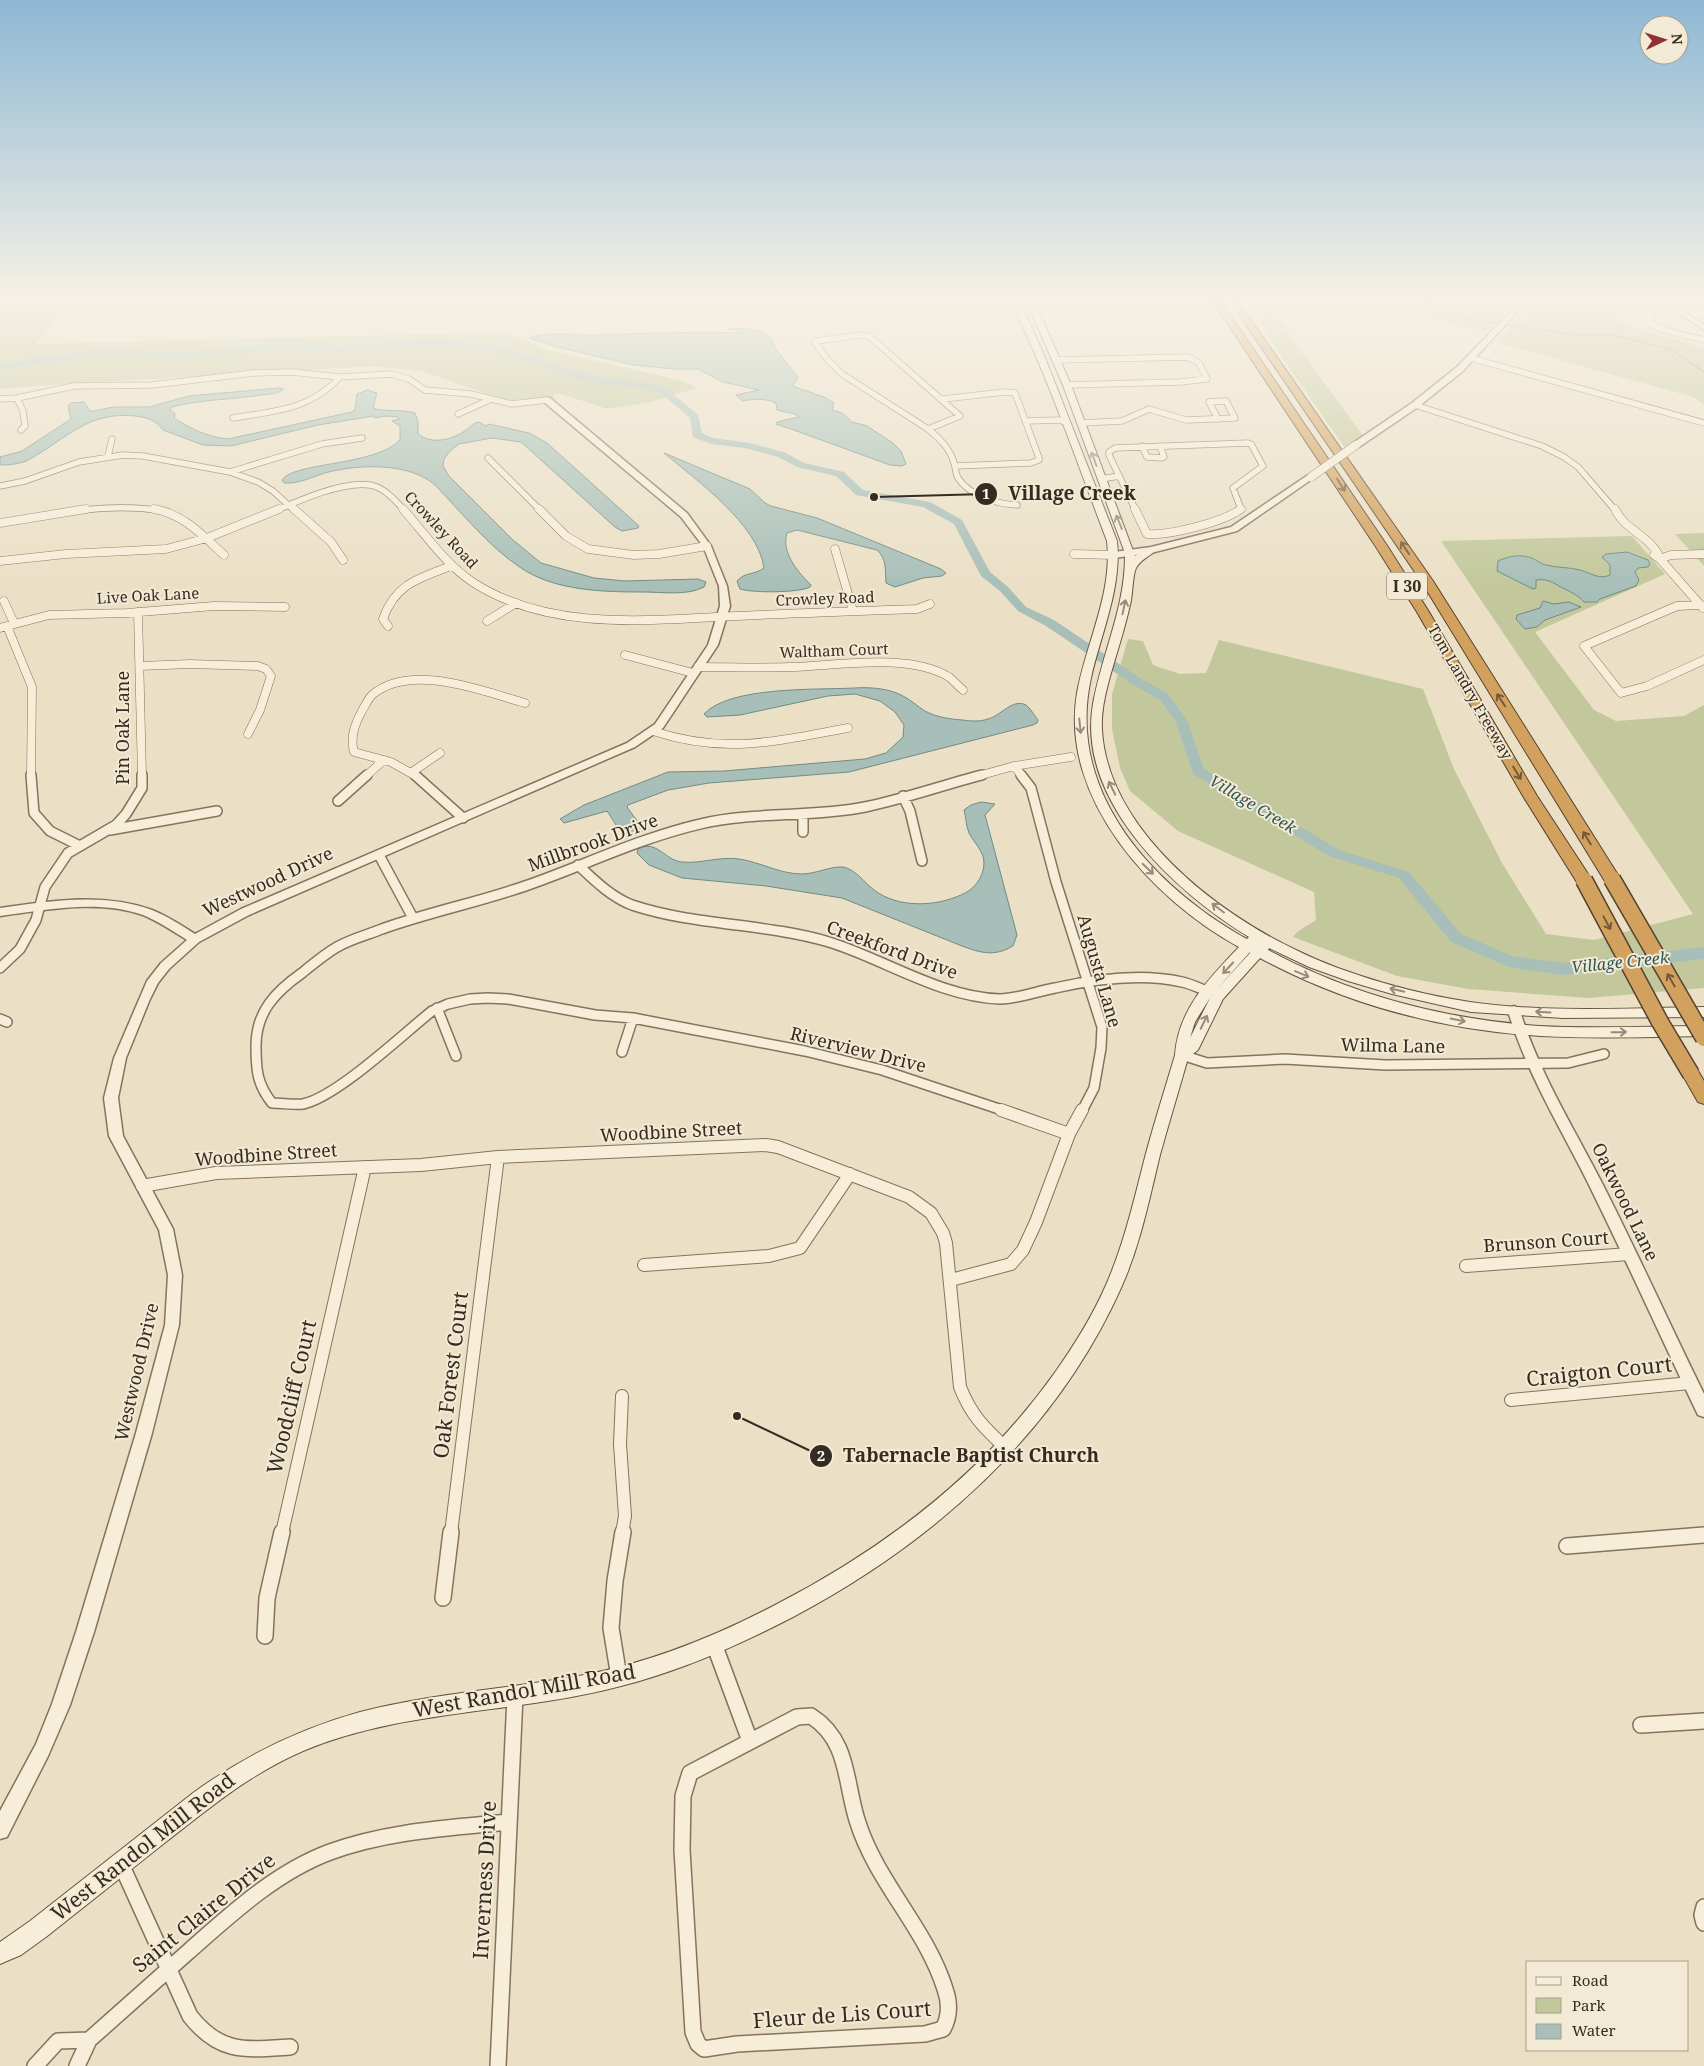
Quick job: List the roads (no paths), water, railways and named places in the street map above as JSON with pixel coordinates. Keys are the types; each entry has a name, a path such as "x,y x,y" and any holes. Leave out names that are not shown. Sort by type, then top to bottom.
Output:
{"highway":[{"name":"Tom Landry Freeway","path":"1281,396 1382,547 1423,612 1530,796 1584,880 1660,1022 1704,1097"},
{"name":"Tom Landry Freeway","path":"1300,396 1427,581 1612,879 1704,1038"}],"main road":[{"path":"1056,396 1087,481 1110,533 1113,552 1111,586 1086,678 1079,716 1082,748 1096,794 1108,818 1142,863 1170,890 1208,920 1258,944 1365,983 1477,1008 1568,1014 1704,1012"},
{"path":"1071,396 1130,550 1131,569 1124,610 1102,686 1096,716 1096,736 1105,774 1122,809 1143,840 1174,875 1280,964 1337,989 1380,1004 1478,1024 1518,1029 1602,1032 1704,1031"},
{"path":"1065,422 1081,423"},
{"path":"1131,569 1139,557 1154,549"},
{"name":"West Randol Mill Road","path":"0,1953 20,1942 121,1864 193,1805 240,1773 285,1748 339,1727 392,1714 515,1696 620,1677 714,1644 786,1611 833,1586 900,1543 943,1509 1006,1448 1042,1406 1077,1356 1107,1301 1133,1238 1154,1150 1182,1055 1181,1043 1186,1030 1207,991 1258,944"},
{"name":"West Randol Mill Road","path":"1182,1055 1193,1046 1218,996 1258,944"}],"street":[{"path":"0,399 25,396"},
{"path":"233,418 297,408 319,396"},
{"path":"478,396 512,404 547,400"},
{"path":"872,396 927,428 939,439 951,455 956,476 971,489 1000,504 1017,505"},
{"path":"927,428 959,417 957,412 939,396"},
{"path":"942,399 967,396"},
{"path":"955,466 1031,463 1039,460 1018,396"},
{"path":"1113,552 1154,549 1234,529 1252,519 1425,396"},
{"path":"1609,396 1704,423"},
{"path":"17,398 23,411 25,426 21,430"},
{"path":"458,414 489,400"},
{"name":"Westwood Drive","path":"0,1830 42,1750 61,1705 86,1632 165,1358 172,1325 175,1297 173,1261 166,1229 116,1136 111,1098 120,1058 130,1029 153,981 164,966 195,939 245,912 632,744 653,731 672,709 713,645 725,606 723,586 707,546 684,515 547,400"},
{"path":"1081,423 1122,421 1149,409 1180,419 1218,419 1235,418 1226,401 1209,402 1218,419"},
{"path":"1415,405 1542,446 1564,457 1578,467 1615,509 1619,518 1641,537 1642,544 1648,551 1660,559 1702,607"},
{"path":"1027,424 1061,425 1065,422"},
{"path":"230,472 322,444 362,438"},
{"path":"108,456 112,439"},
{"path":"1251,444 1263,466 1233,488 1241,509 1237,513 1186,530 1154,535 1147,534 1109,455 1111,450 1115,448 1160,446 1251,444"},
{"path":"1142,446 1147,457 1162,458 1164,457 1160,446"},
{"path":"0,486 26,480 79,462 108,456 143,456 230,472 267,487 331,542 343,560"},
{"path":"488,458 566,536 588,549 634,555 659,554 707,546"},
{"path":"1102,479 1120,479"},
{"name":"Crowley Road","path":"0,561 56,555 146,552 166,549 205,539 290,505 346,488 371,486 380,488 398,504 451,566 469,581 528,608 590,619 655,620 917,609 930,604"},
{"path":"0,523 96,508 124,507 172,514 182,519 224,554"},
{"path":"1237,513 1252,519"},
{"path":"835,549 853,611"},
{"path":"1660,559 1670,555 1704,554"},
{"path":"388,626 383,619 385,608 396,594 414,580 451,566"},
{"path":"4,601 7,626 32,687 30,769 34,813 50,830 80,846"},
{"path":"487,621 516,603"},
{"name":"Live Oak Lane","path":"7,626 49,615 138,612 222,606 285,608"},
{"path":"1702,607 1676,606 1584,646 1620,693 1647,686 1704,660"},
{"name":"Pin Oak Lane","path":"0,968 20,949 36,920 44,887 68,853 116,825 126,814 142,788 138,612"},
{"name":"Waltham Court","path":"625,655 696,670 898,663 937,672 952,678 963,690"},
{"path":"140,666 226,664 258,666 266,669 271,676 260,710 248,734"},
{"path":"463,818 412,772 384,760 354,752 351,738 368,697 382,686 408,680 437,681 525,703"},
{"path":"653,731 691,744 725,747 756,744 848,728"},
{"path":"412,772 440,753"},
{"name":"Millbrook Drive","path":"284,1104 272,1103 265,1096 256,1069 256,1034 263,1011 270,1000 303,970 337,947 413,918 526,886 661,834 702,823 744,816 803,814 865,807 1014,766 1071,757"},
{"path":"338,801 384,760"},
{"name":"Augusta Lane","path":"951,1280 1011,1264 1023,1250 1036,1222 1069,1134 1094,1088 1101,1048 1102,1027 1056,882 1031,788 1014,766"},
{"path":"903,796 912,818 922,861"},
{"path":"106,831 218,811"},
{"path":"803,814 803,832"},
{"path":"379,855 413,918"},
{"name":"Creekford Drive","path":"578,865 603,888 630,904 660,913 785,932 829,942 932,983 978,997 1002,999 1087,981 1166,978 1184,982 1207,991"},
{"path":"0,912 87,904 123,907 148,913 195,939"},
{"name":"Riverview Drive","path":"284,1104 302,1104 324,1095 438,1008 470,999 488,998 508,999 595,1015 633,1018 805,1051 882,1070 958,1094 1069,1134"},
{"path":"438,1008 456,1056"},
{"name":"Oakwood Lane","path":"1514,1011 1518,1029 1532,1062 1629,1254 1704,1410"},
{"path":"622,1052 633,1018"},
{"name":"Wilma Lane","path":"1182,1055 1207,1063 1285,1059 1385,1065 1568,1063 1604,1054"},
{"name":"Woodbine Street","path":"142,1186 216,1173 421,1165 498,1157 766,1145 801,1154 909,1197 931,1213 943,1233 946,1243 960,1386 968,1408 987,1431 1006,1448"},
{"name":"Oak Forest Court","path":"443,1598 498,1157"},
{"name":"Woodcliff Court","path":"265,1636 267,1598 365,1167"},
{"path":"644,1265 769,1256 800,1248 850,1174"},
{"name":"Brunson Court","path":"1466,1266 1629,1254"},
{"name":"Craigton Court","path":"1511,1400 1690,1383"},
{"path":"620,1677 611,1628 615,1581 626,1516 620,1444 622,1396"},
{"path":"1567,1546 1704,1535"},
{"path":"714,1644 750,1741"},
{"name":"Inverness Drive","path":"498,2066 515,1696"},
{"name":"Fleur de Lis Court","path":"811,1716 829,1729 838,1747 857,1822 868,1846 918,1933 943,1982 950,2012 950,2018 943,2029 925,2034 737,2044 704,2049 698,2044 693,2032 683,1860 683,1796 690,1773 750,1741 798,1717 811,1716"},
{"path":"1641,1726 1704,1720"},
{"name":"Saint Claire Drive","path":"77,2066 89,2040 169,1968 281,1876 330,1852 377,1839 419,1832 509,1822"},
{"path":"121,1864 190,2016 206,2036 231,2046 258,2050 290,2047"},
{"path":"1704,1907 1702,1915 1704,1923"},
{"path":"35,2066 58,2041 89,2040"}],"water":[{"path":"187,396 251,396 183,404 172,407 170,410 175,414 174,418 193,429 228,439 352,412 355,409 357,396 376,396 373,408 415,413 418,421 418,434 429,439 448,439 479,422 486,426 489,424 529,433 547,443 639,526 638,528 622,531 615,527 521,442 492,438 459,444 444,459 443,466 449,476 513,540 541,563 594,578 625,581 698,579 706,582 704,587 690,592 666,593 580,589 534,576 498,550 436,486 425,478 398,469 383,467 352,468 325,473 295,482 284,483 282,480 289,474 302,470 373,455 388,448 400,440 400,426 392,421 399,419 398,417 386,416 375,418 374,416 318,425 231,446 203,445 163,430 158,424 148,418 118,416 104,418 78,428 27,461 0,465 0,457 22,451 71,419 68,406 71,403 84,402 90,411 113,407 149,407"},
{"path":"737,396 824,397 834,403 832,410 842,413 852,422 867,426 893,443 901,451 906,464 901,466 890,465 776,424 777,422 799,417 795,414 777,410 776,403 772,401 759,399 742,401"},
{"path":"664,453 750,489 771,506 817,518 941,569 946,573 942,576 923,578 895,587 886,583 884,561 877,550 797,530 787,533 786,548 792,562 811,585 810,587 775,592 740,589 737,581 740,578 764,568 759,552 750,535 724,504"},
{"path":"1627,552 1648,560 1650,564 1648,567 1638,568 1635,572 1639,580 1636,586 1600,599 1597,602 1584,602 1574,594 1545,580 1536,580 1536,588 1533,589 1497,571 1498,561 1510,557 1523,556 1554,567 1576,569 1599,576 1606,576 1610,575 1610,565 1602,557 1606,554"},
{"path":"1543,601 1554,604 1569,602 1581,607 1545,620 1537,627 1525,629 1516,619 1517,615 1540,608"},
{"path":"873,688 891,691 929,713 947,718 972,721 985,720 1011,706 1021,703 1028,706 1038,720 1033,725 849,772 709,783 668,790 628,805 627,807 643,829 642,832 636,835 630,836 621,831 607,811 564,823 560,819 584,805 668,772 724,771 865,759 886,753 903,737 904,725 895,712 880,701 855,694 828,696 740,715 707,717 704,714 716,705 733,698 753,694 774,691"},
{"path":"981,802 995,804 985,815 1017,935 1013,946 994,953 981,952 962,946 842,898 766,886 682,878 649,865 637,853 638,849 650,847 656,848 670,858 682,862 732,858 802,874 843,867 856,873 874,890 894,900 916,904 939,902 966,893 980,878 984,868 984,859 969,833 964,810 971,805"}],"waterway":[{"name":"Village Creek","path":"670,396 695,417 697,435 711,441 746,445 782,455 801,465 840,474 860,493 926,504 958,522 985,574 1004,589 1022,609 1050,623 1136,681 1163,696 1181,720 1198,771 1334,853 1404,875 1456,938 1509,961 1563,969 1704,953"}],"place":[{"name":"Village Creek","path":"874,497"},
{"name":"Tabernacle Baptist Church","path":"737,1416"}]}
